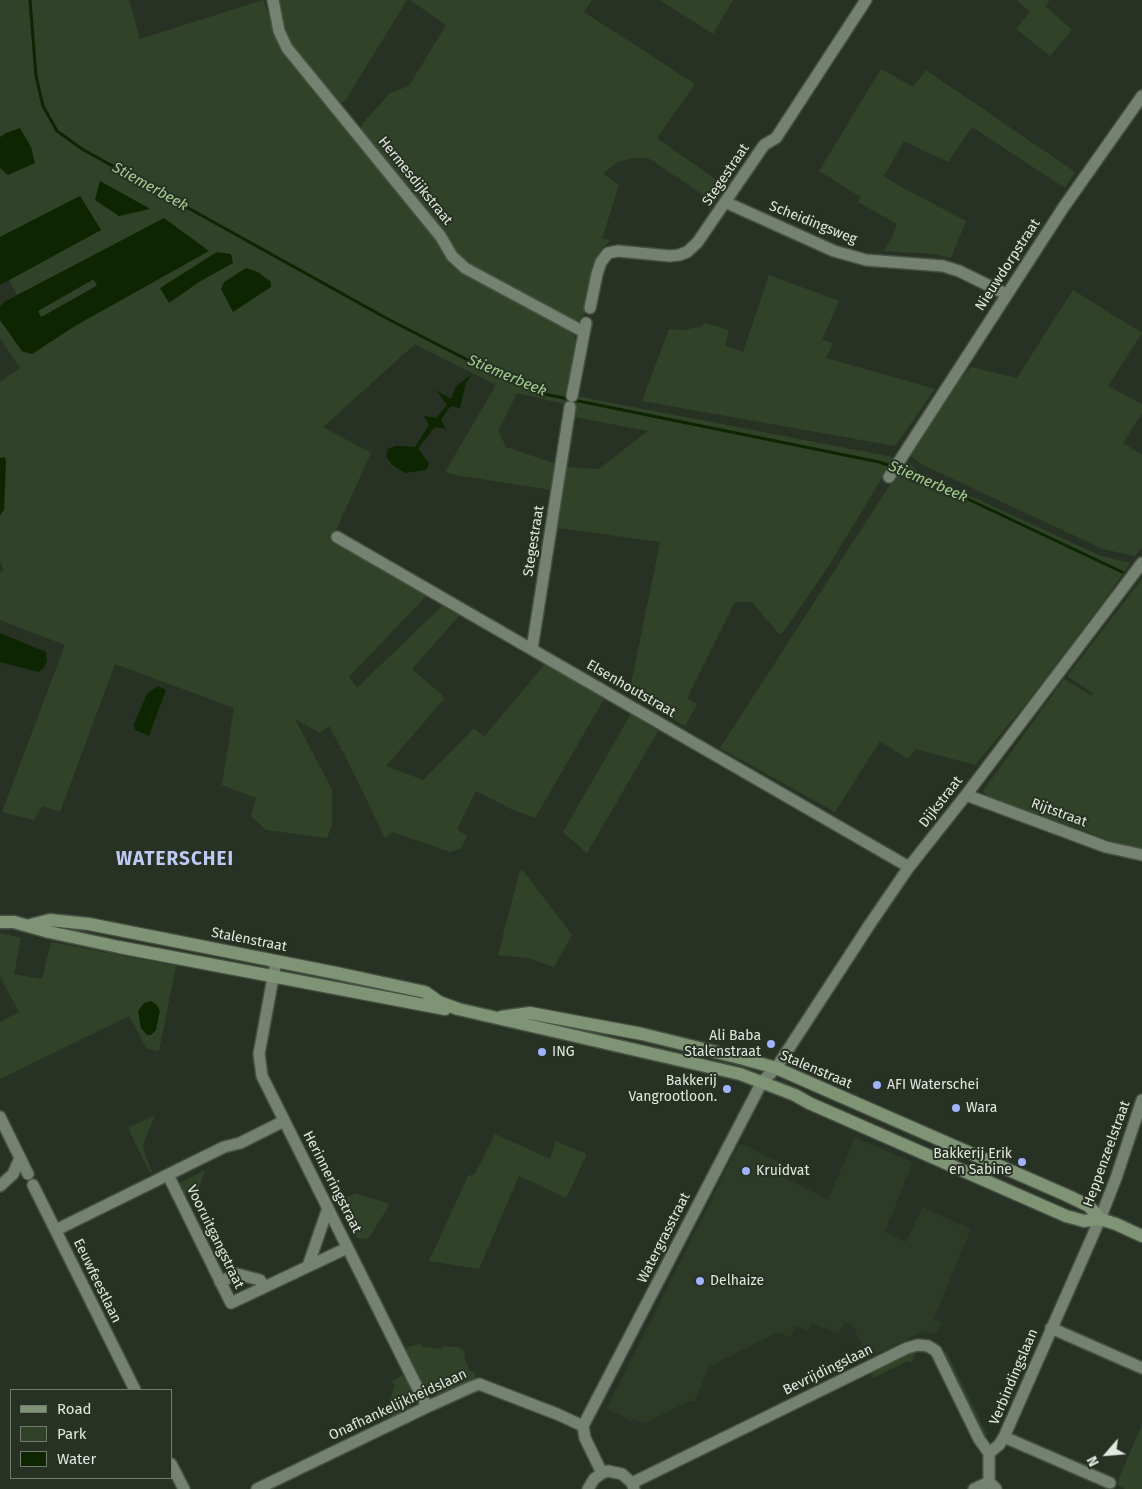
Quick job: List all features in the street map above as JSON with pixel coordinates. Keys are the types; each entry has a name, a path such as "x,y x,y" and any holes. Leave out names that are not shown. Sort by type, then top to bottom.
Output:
{"street":[{"name":"Hermesdijkstraat","path":"273,0 278,31 288,48 441,236 452,256 465,268 585,327"},
{"name":"Stegestraat","path":"590,308 597,274 601,262 608,253 618,251 670,256 687,252 697,243 764,145 776,138 866,0"},
{"name":"Nieuwdorpstraat","path":"890,476 1063,208 1142,96"},
{"name":"Scheidingsweg","path":"725,202 834,251 866,260 943,266 959,271 1006,294"},
{"name":"Stegestraat","path":"532,649 571,402 585,327"},
{"name":"Elsenhoutstraat","path":"337,537 910,867"},
{"name":"Dijkstraat","path":"776,1068 870,924 910,867 1142,563"},
{"name":"Rijtstraat","path":"966,795 1106,847 1142,855"},
{"name":"Stalenstraat","path":"0,912 14,922"},
{"name":"Stalenstraat","path":"30,925 50,920 88,924 336,972 425,992 439,1002 458,1009 732,1072 796,1094 809,1104 1066,1216 1084,1221 1100,1219 1142,1236"},
{"name":"Stalenstraat","path":"0,922 30,925 49,932 119,948 274,978 446,1009 458,1009"},
{"name":"Herinneringstraat","path":"276,961 259,1054 262,1076 427,1407"},
{"path":"334,988 336,972"},
{"name":"Stalenstraat","path":"499,1017 530,1013 642,1034 776,1068 1074,1199 1089,1206 1100,1219"},
{"path":"639,1051 642,1034"},
{"name":"Watergrasstraat","path":"583,1426 762,1082 776,1068"},
{"path":"809,1104 817,1086"},
{"name":"Heppenzeelstraat","path":"1100,1219 1142,1100"},
{"path":"0,1117 28,1174"},
{"name":"Vooruitgangstraat","path":"56,1230 224,1147 240,1143 284,1120"},
{"path":"0,1186 12,1174 20,1158"},
{"name":"Vooruitgangstraat","path":"168,1175 230,1303 347,1248"},
{"name":"Eeuwfeestlaan","path":"33,1185 135,1389"},
{"path":"1066,1216 1074,1208 1074,1199"},
{"path":"308,1266 328,1208"},
{"name":"Verbindingslaan","path":"989,1453 999,1445 1004,1437 1100,1219"},
{"path":"220,1282 237,1274 260,1280 264,1287"},
{"name":"Verbindingslaan","path":"1051,1328 1142,1368"},
{"name":"Bevrijdingslaan","path":"602,1473 608,1471 622,1474 633,1486 900,1352 918,1345 928,1346 936,1351 979,1439 989,1453"},
{"name":"Onafhankelijkheidslaan","path":"257,1489 427,1407 480,1384 560,1415 583,1426"},
{"path":"583,1426 585,1438 602,1473 594,1479 588,1489"},
{"name":"Verbindingslaan","path":"1004,1437 1110,1483"},
{"path":"974,1489 993,1485 989,1453"},
{"path":"172,1466 184,1489"}],"shaded area":[{"path":"855,1137 913,1162 885,1232 906,1242 922,1207 971,1229 934,1319 941,1323 936,1334 925,1331 868,1358 854,1328 849,1323 844,1322 839,1334 812,1323 808,1331 796,1326 791,1337 776,1333 709,1367 695,1401 690,1401 647,1422 644,1423 633,1419 632,1421 606,1409 739,1144 745,1145 790,1168 785,1178 828,1199"}],"green space":[{"path":"0,0 129,0 140,39 263,0 277,37 433,233 453,267 573,333 577,346 564,404 517,393 498,431 506,447 556,464 552,490 445,472 496,385 415,344 323,427 371,453 331,541 427,595 349,677 357,688 442,606 459,616 412,669 445,698 386,766 423,780 474,728 484,737 545,664 604,699 535,818 513,810 476,791 457,829 467,836 461,848 450,852 393,832 385,838 329,726 320,733 295,719 332,790 332,825 327,838 266,830 251,816 256,798 222,785 234,708 115,664 60,812 42,806 34,820 2,812 65,645 0,620 0,572 4,570 0,561 0,382 20,368 0,338 0,320 22,351 32,354 75,326 166,220 17,295 9,280 101,230 80,196 0,237","holes":["100,181 149,208 149,209 95,200","199,282 169,302 161,289 161,288"]},
{"path":"277,0 407,0 345,101 338,104 285,37"},
{"path":"410,0 592,0 584,12 695,84 657,138 718,181 731,179 710,210 708,198 648,158 634,158 617,162 603,174 619,185 602,239 610,240 600,251 585,304 585,313 580,320 572,320 467,266 360,132 363,123 390,93 409,86 446,25"},
{"path":"660,0 733,0 713,34"},
{"path":"1017,0 1050,0 1045,6 1072,30 1050,56 1016,29 1030,12"},
{"path":"881,69 913,87 926,70 1075,172 1065,188 972,127 948,162 904,141 884,176 966,221 951,258 934,254 884,251 897,224 858,202 861,197 819,171"},
{"path":"769,275 839,301 822,340 833,343 826,358 935,389 895,446 642,401 669,329 682,330 700,327 705,323 729,330 725,346 743,352"},
{"path":"93,279 97,285 41,318 37,311"},
{"path":"1073,290 1142,333 1108,386 1142,404 1142,413 1123,443 1142,455 1142,547 1135,556 1103,549 923,465 907,453 955,384 971,367 1017,378"},
{"path":"576,396 893,457 826,570 783,632 779,634 752,602 735,602 687,698 697,704 685,726 629,694 660,542 558,528 566,467 599,469 648,431 574,417"},
{"path":"906,460 920,473 1099,555 1130,563 1103,602 1024,706 975,765 916,749 908,759 880,741 835,812 720,748"},
{"path":"1142,579 1142,848 1110,841 1078,828 997,802 983,791 1064,679 1092,696 1093,693 1067,676"},
{"path":"631,714 658,731 587,853 563,832"},
{"path":"520,870 524,872 572,935 554,967 528,958 498,955"},
{"path":"0,933 21,938 14,974 11,972 13,974 42,979 51,942 176,966 159,1051 147,1049 129,1016 0,1079 0,1022 19,1012 0,977"},
{"path":"155,1115 143,1145 152,1172 150,1173 128,1128"},
{"path":"495,1134 550,1159 556,1141 587,1154 566,1198 519,1176 479,1269 429,1261 468,1176 475,1174"},
{"path":"205,1170 198,1191 193,1194 191,1191 183,1195 178,1184"},
{"path":"355,1193 390,1204 368,1239 357,1238 338,1201"},
{"path":"420,1344 423,1347 440,1349 443,1346 457,1347 463,1350 465,1353 464,1358 470,1371 475,1372 475,1378 449,1392 439,1394 423,1390 405,1355 408,1347"},
{"path":"913,1351 915,1355 912,1362 908,1361 873,1378 871,1371"},
{"path":"946,1351 986,1433 990,1433 982,1437 942,1355"},
{"path":"402,1375 406,1375 415,1391 412,1405 395,1417 387,1417 383,1413 382,1408 388,1403 395,1386 392,1382"},
{"path":"1142,1425 1142,1489 1125,1489 1118,1485 1119,1478"}],"water":[{"path":"20,128 31,147 35,163 8,175 0,168 0,137"},
{"path":"100,181 150,209 119,216 95,200"},
{"path":"80,196 101,230 0,285 0,237"},
{"path":"164,218 209,251 75,326 32,354 22,351 0,320 0,307 4,302","holes":["94,279 97,286 41,317 38,311"]},
{"path":"217,252 231,254 233,263 199,282 169,303 160,288"},
{"path":"246,268 258,272 271,282 271,287 233,312 221,289 224,282"},
{"path":"472,374 466,383 460,408 451,406 441,419 446,429 435,427 418,448 429,464 426,470 405,473 392,465 386,456 388,449 396,446 415,447 429,425 424,416 436,418 447,405 436,390 451,399 456,386"},
{"path":"5,457 4,510 0,515 0,458"},
{"path":"0,633 46,652 47,661 43,669 38,672 0,662"},
{"path":"158,686 166,690 149,736 135,730 134,724 147,694"},
{"path":"151,1001 157,1005 160,1011 156,1030 151,1035 147,1035 141,1028 138,1011 144,1003"}],"waterway":[{"name":"Stiemerbeek","path":"30,0 36,76 43,106 57,131 82,149 386,318 489,371 544,394 879,462 917,475 1122,572"}],"place":[{"name":"Ali Baba Stalenstraat","path":"771,1044"},
{"name":"ING","path":"542,1052"},
{"name":"AFI Waterschei","path":"877,1085"},
{"name":"Bakkerij Vangrootloon.","path":"727,1089"},
{"name":"Wara","path":"956,1108"},
{"name":"Bakkerij Erik en Sabine","path":"1022,1162"},
{"name":"Kruidvat","path":"746,1171"},
{"name":"Delhaize","path":"700,1281"}],"district":[{"name":"WATERSCHEI","path":"175,860"}]}
